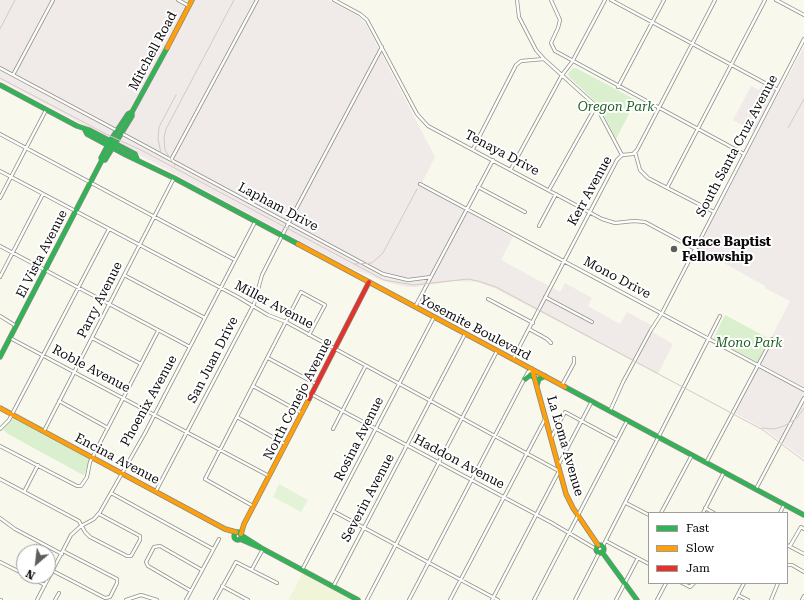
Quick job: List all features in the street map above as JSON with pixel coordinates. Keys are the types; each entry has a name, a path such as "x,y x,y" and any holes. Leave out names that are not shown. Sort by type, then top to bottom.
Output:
{"main road":[{"name":"Mitchell Road","path":"111,144 121,133 132,116 132,112 192,0"},
{"name":"Yosemite Boulevard","path":"0,85 85,130 89,130 111,144 135,154 137,159 532,370 546,376 784,505 804,514"},
{"name":"Mitchell Road","path":"111,144 116,130 128,114 132,112"},
{"name":"El Vista Avenue","path":"0,358 76,212 102,160 101,158 111,144"},
{"name":"North Conejo Avenue","path":"238,535 369,282"},
{"name":"La Loma Avenue","path":"532,370 567,497 599,550 637,600"},
{"path":"525,378 530,375 535,378"},
{"path":"537,385 538,379 546,376"},
{"name":"Encina Avenue","path":"0,408 358,600"},
{"path":"599,550 603,546"}],"street":[{"path":"13,75 53,0"},
{"path":"178,0 189,6"},
{"path":"171,160 257,0"},
{"name":"Tenaya Drive","path":"334,0 364,16 421,120 432,128 589,212 611,222 645,222 712,258"},
{"path":"517,0 517,10 520,19 533,44 544,59 596,106 622,155"},
{"path":"551,0 560,22 551,43 555,51 572,62 658,109 744,154"},
{"path":"511,169 562,75 572,62 605,0"},
{"path":"611,0 778,90"},
{"path":"618,87 664,0"},
{"path":"714,212 648,178 642,173 635,152 715,0"},
{"path":"667,188 765,0"},
{"path":"776,0 804,15"},
{"name":"South Santa Cruz Avenue","path":"610,411 642,346 662,313 804,39"},
{"name":"San Juan Drive","path":"156,491 253,306 262,275 382,47"},
{"path":"473,150 516,65 521,61 544,59"},
{"path":"0,68 116,130"},
{"path":"549,190 596,106"},
{"path":"0,198 46,110"},
{"name":"Lapham Drive","path":"121,133 288,224 390,276 408,280 431,277"},
{"path":"0,134 90,184 235,260"},
{"name":"Kerr Avenue","path":"513,359 617,160 622,155 635,152"},
{"path":"415,307 493,160"},
{"name":"Miller Avenue","path":"0,171 253,306 286,322 365,367 527,454 559,468"},
{"name":"Parry Avenue","path":"44,431 174,178"},
{"name":"Mono Drive","path":"420,184 804,390"},
{"path":"478,187 526,212"},
{"path":"0,277 43,194"},
{"path":"539,226 556,194"},
{"name":"Phoenix Avenue","path":"56,564 72,535 81,526 90,522 99,514 155,414 255,222"},
{"path":"0,429 10,420 109,229"},
{"path":"0,246 190,347"},
{"path":"124,275 205,318"},
{"path":"253,506 205,480 301,292 325,304 309,335"},
{"path":"545,297 592,322"},
{"path":"488,299 532,323"},
{"path":"0,316 16,326"},
{"path":"603,546 720,316"},
{"name":"Rosina Avenue","path":"302,570 434,317"},
{"path":"529,329 546,338 551,344"},
{"path":"0,446 77,486 82,485 93,457 158,330"},
{"name":"Severin Avenue","path":"333,587 465,334"},
{"name":"Roble Avenue","path":"10,338 75,371 269,476"},
{"path":"92,338 141,364"},
{"path":"706,463 772,339"},
{"path":"368,600 498,351"},
{"path":"267,358 316,384"},
{"path":"562,385 574,363 574,358"},
{"path":"333,429 365,367"},
{"path":"410,600 428,562 528,372 532,370"},
{"path":"253,386 302,413"},
{"name":"Haddon Avenue","path":"311,394 536,514 599,550"},
{"path":"756,489 804,398"},
{"path":"59,401 108,428"},
{"path":"492,599 592,402"},
{"path":"551,438 565,412 617,440"},
{"path":"237,418 285,444"},
{"path":"450,600 546,419"},
{"path":"534,600 627,421"},
{"path":"663,512 692,455"},
{"path":"24,492 38,465"},
{"path":"703,512 724,472"},
{"path":"0,479 79,521 90,537 130,556 140,540 140,536 99,514"},
{"path":"110,493 213,549"},
{"path":"626,503 648,514"},
{"path":"780,512 784,505"},
{"path":"705,508 712,512"},
{"path":"333,511 461,580 492,599 498,600"},
{"path":"0,518 15,529 116,578 118,583 110,597 105,598 56,572"},
{"path":"804,529 801,527 790,546 804,554"},
{"path":"186,600 219,539"},
{"path":"606,541 648,563"},
{"path":"191,591 148,566 146,562 154,547 158,546 202,570"},
{"path":"252,569 263,549"},
{"path":"575,600 599,550"},
{"path":"616,600 638,558"},
{"path":"0,562 16,570"},
{"path":"215,600 236,562 277,583"},
{"path":"788,565 792,565 804,572"},
{"path":"658,600 666,584"},
{"path":"684,584 691,587 693,584"},
{"path":"735,600 744,584"},
{"path":"771,600 778,584"},
{"name":"Phoenix Avenue","path":"38,600 45,585"},
{"path":"222,586 248,600"},
{"path":"55,600 59,593"},
{"path":"126,600 141,595 157,600"},
{"path":"738,595 748,600"},
{"path":"802,600 804,596"}],"shaded area":[{"path":"0,0 328,0 358,16 366,24 435,157 422,183 467,207 466,211 513,237 501,260 560,292 565,283 592,298 588,306 620,324 627,312 653,326 650,331 673,344 658,374 494,288 477,282 454,281 416,287 406,287 383,281 348,267 0,80"},
{"path":"804,47 804,459 767,431 733,412 790,301 697,248 757,133 733,120 751,86 759,90 762,85 779,93"}],"green space":[{"name":"Oregon Park","path":"573,68 576,68 636,100 616,139 598,104 569,77 568,74"},
{"name":"Mono Park","path":"725,315 770,339 757,363 713,339"},
{"path":"14,417 90,459 85,473 83,475 8,434 3,430"},
{"path":"279,484 308,500 301,512 273,497"},
{"path":"303,573 344,596 353,600 288,600"}],"railway":[{"path":"0,29 15,0"},
{"path":"175,166 165,150 164,138 166,129 234,0"},
{"path":"0,78 106,134 143,151 384,280 414,285 468,279 496,287 763,430 804,461"},
{"path":"161,153 158,139 159,127 176,95"},
{"path":"788,128 804,99"},
{"path":"355,264 372,263 383,253 417,189"},
{"path":"762,428 774,429 784,426 797,418 804,408"}],"traffic: fast":[{"path":"0,357 102,160 101,158 110,141 128,114 132,112 167,48"},
{"path":"0,85 77,126 89,130 135,154 137,159"},
{"path":"102,160 105,160 132,116 132,112"},
{"path":"85,130 87,134 126,155 174,178 298,244"},
{"path":"525,379 530,375 535,378"},
{"path":"537,385 539,379 545,376"},
{"path":"565,387 804,515"},
{"path":"238,532 241,533 242,536 241,539 238,540 235,539 234,536 235,533 238,532"},
{"path":"241,535 263,549 358,600"},
{"path":"240,539 263,549"},
{"path":"598,545 602,545 604,549 602,553 598,553 596,551 596,547 598,545"},
{"path":"602,552 637,600"}],"traffic: slow":[{"path":"167,48 192,0"},
{"path":"298,244 565,387"},
{"path":"532,369 566,494 573,508 598,545"},
{"path":"241,534 244,524 309,399"},
{"path":"0,408 225,529 236,532"}],"traffic: jam":[{"path":"309,399 369,282"}],"place":[{"name":"Grace Baptist Fellowship","path":"674,249"}]}
